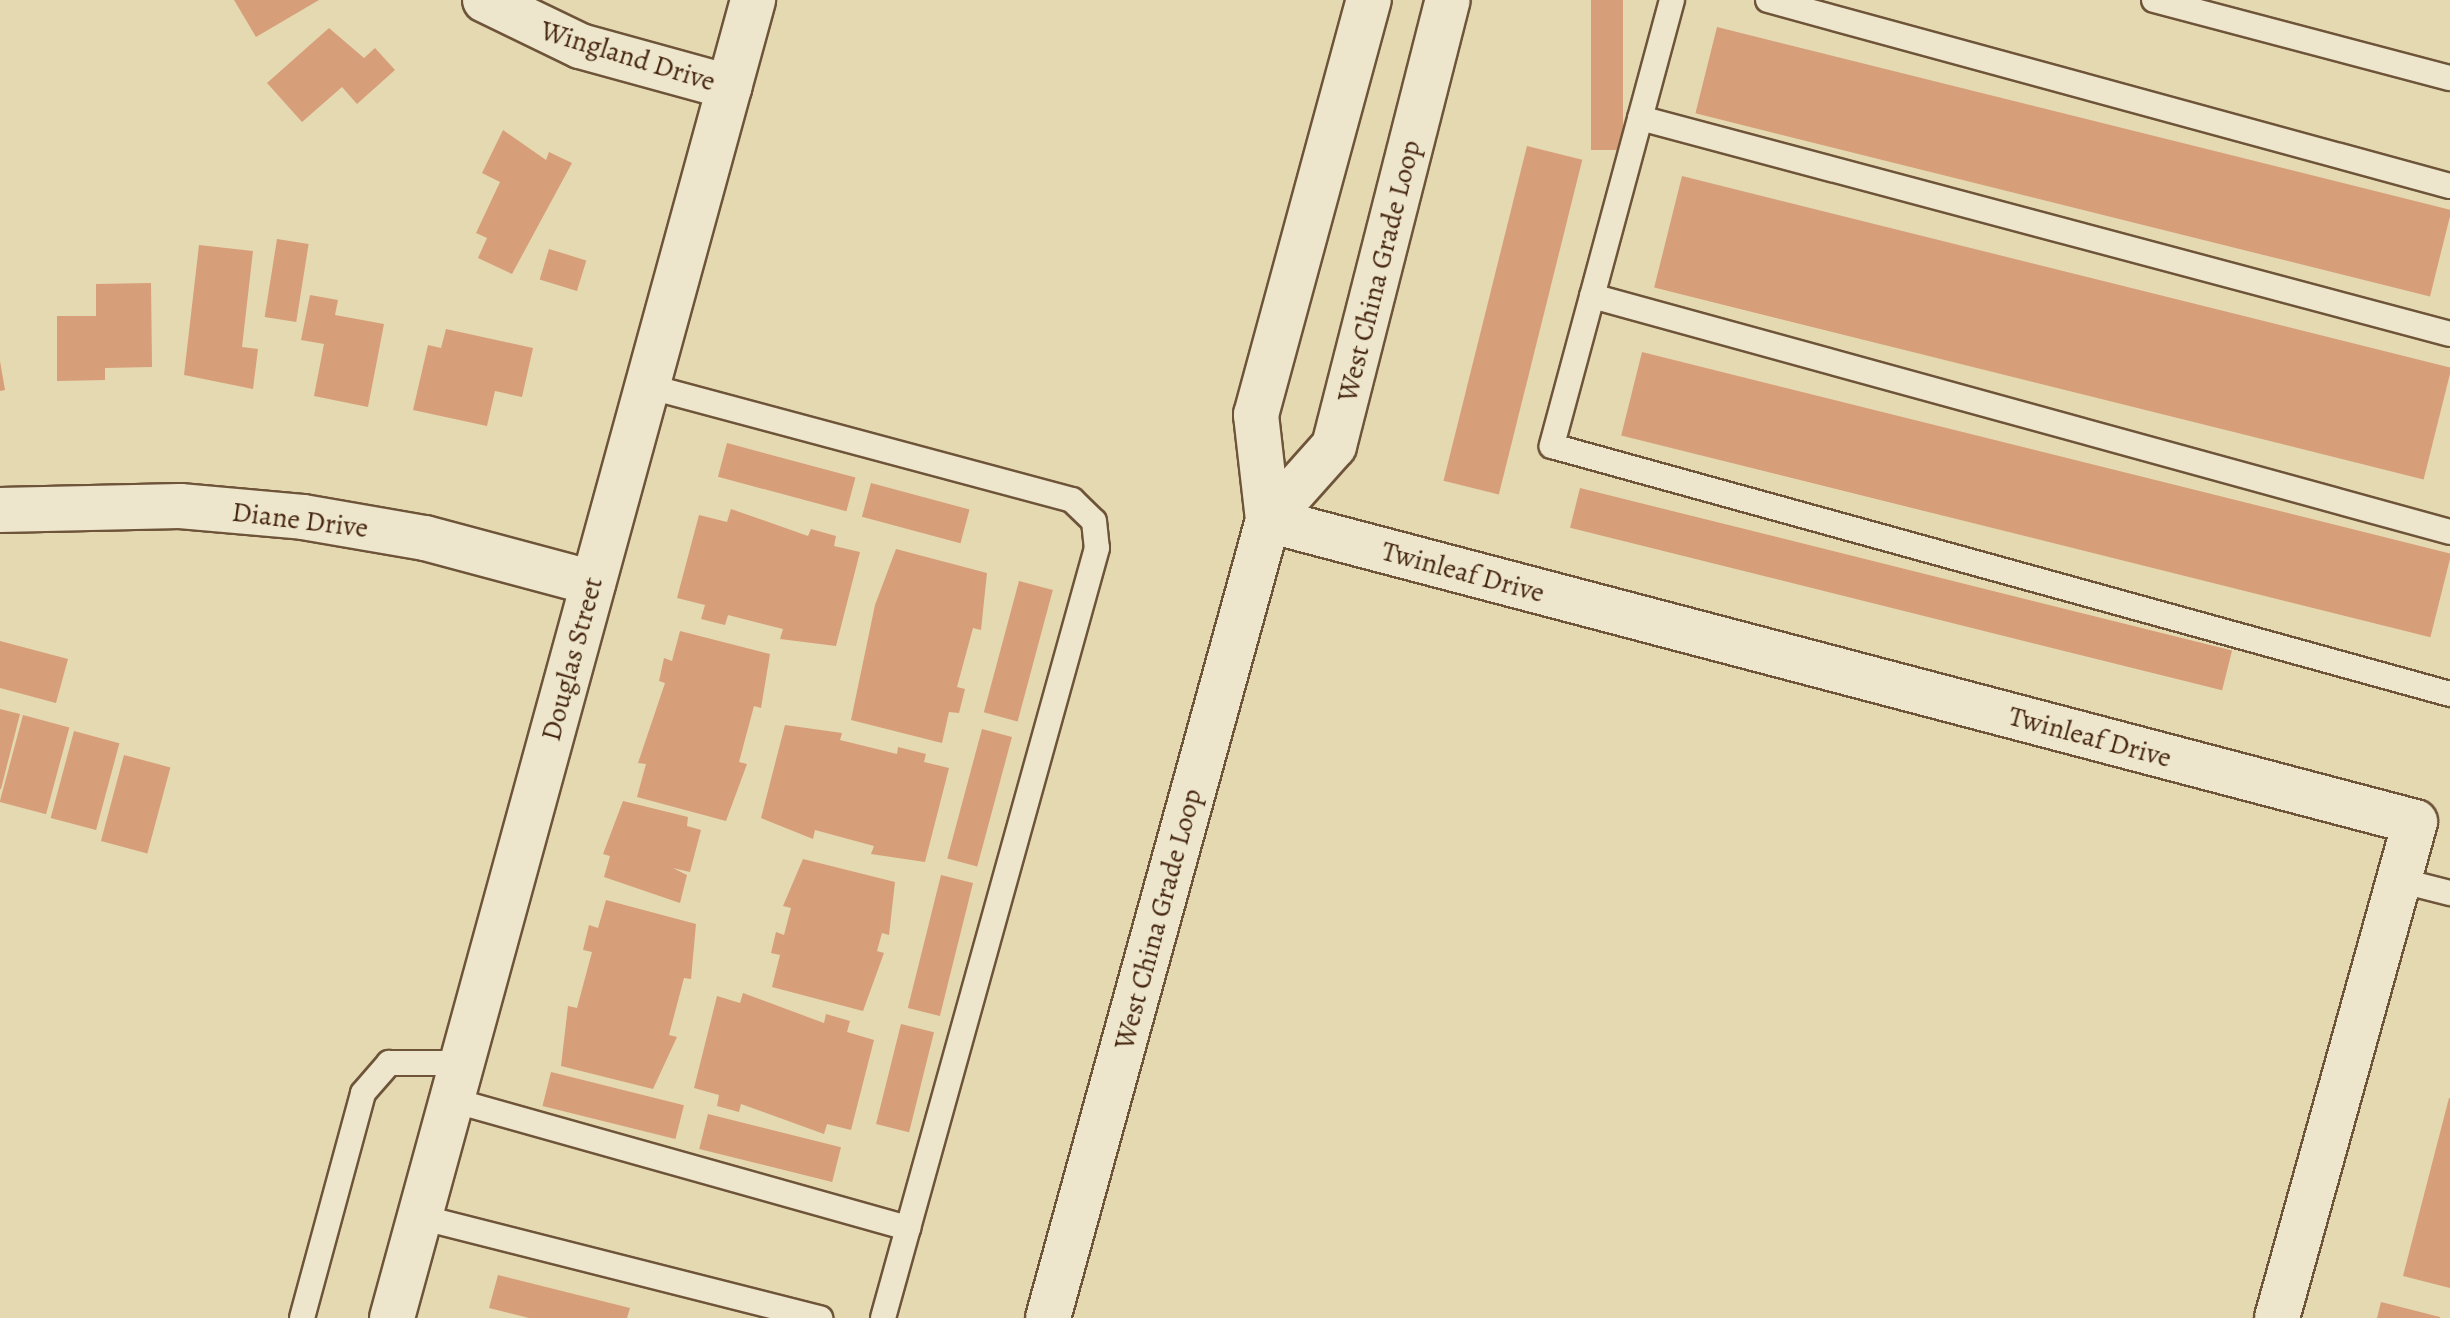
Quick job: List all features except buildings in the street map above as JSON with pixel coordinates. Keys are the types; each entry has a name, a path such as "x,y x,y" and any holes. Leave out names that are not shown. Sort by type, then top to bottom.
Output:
{"street":[{"name":"Wingland Drive","path":"485,0 580,46 729,87"},
{"name":"Douglas Street","path":"392,1318 753,0"},
{"name":"West China Grade Loop","path":"1048,1318 1268,520 1256,415 1369,0"},
{"name":"West China Grade Loop","path":"1268,520 1334,446 1448,0"},
{"name":"Diane Drive","path":"0,510 180,506 303,517 425,538 593,583"},
{"name":"Twinleaf Drive","path":"1268,520 2415,822 2277,1318"}],"lane":[{"path":"1672,0 1552,446 2450,694"},
{"path":"1768,0 2450,186"},
{"path":"2154,0 2450,78"},
{"path":"1640,118 2450,334"},
{"path":"1592,296 2450,532"},
{"path":"647,386 1072,500 1094,521 1097,548 883,1318"},
{"path":"2399,880 2450,893"},
{"path":"302,1318 363,1093 389,1063 457,1082 908,1228"},
{"path":"420,1217 820,1318"}]}
